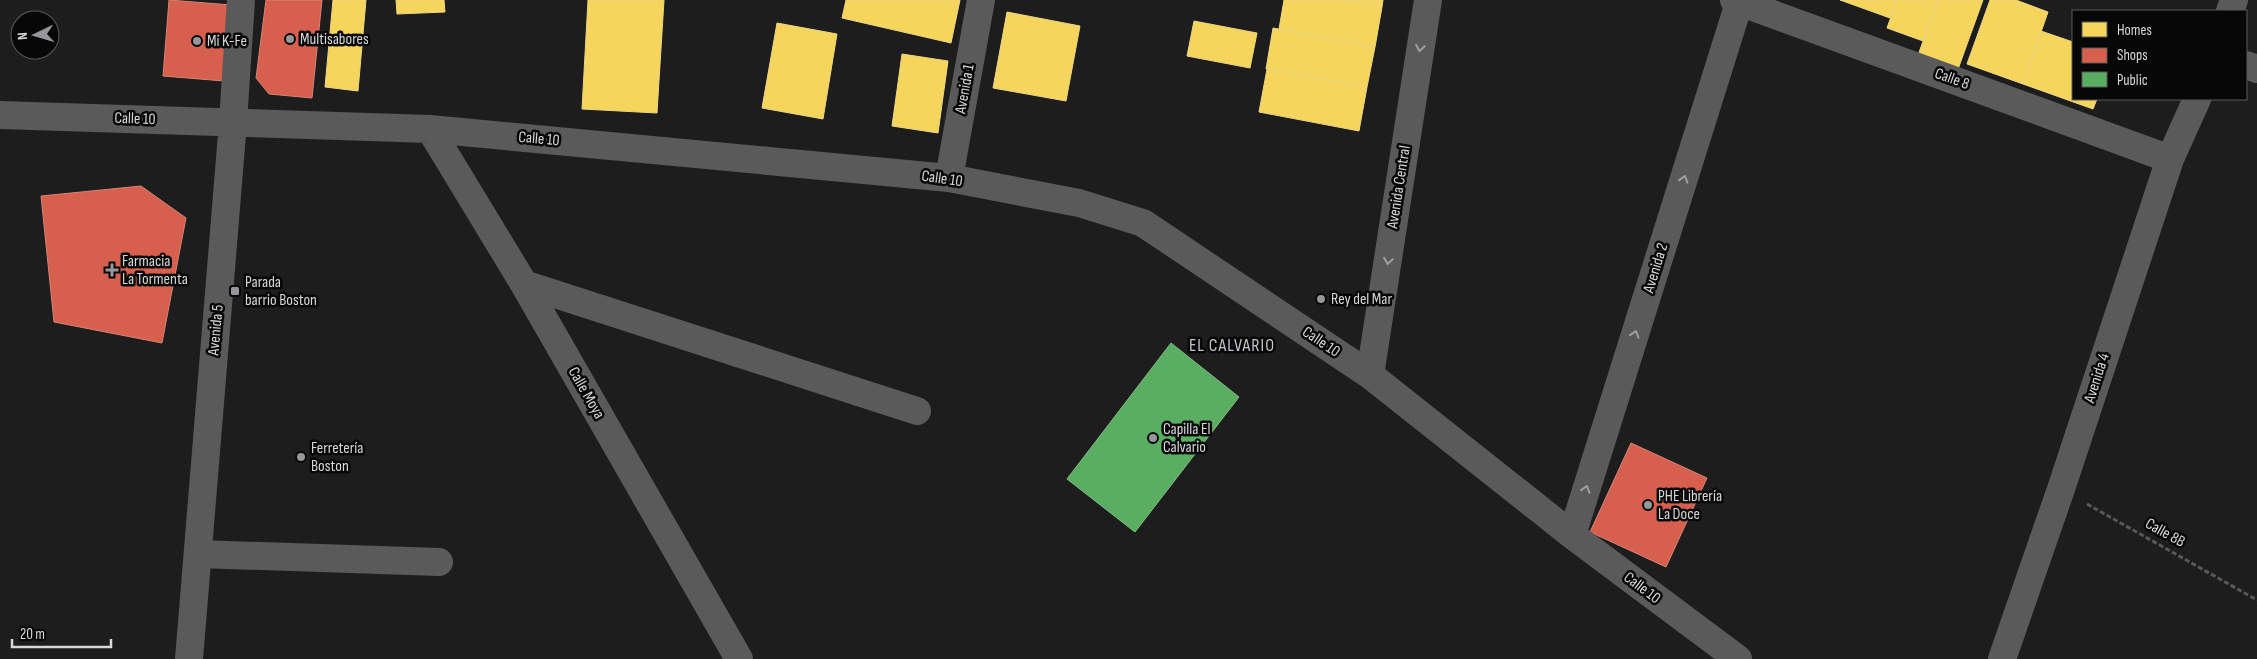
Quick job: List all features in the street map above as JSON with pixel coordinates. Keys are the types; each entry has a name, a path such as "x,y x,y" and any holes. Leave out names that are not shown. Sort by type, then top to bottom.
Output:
{"street":[{"name":"Avenida 5","path":"189,659 233,122 241,0"},
{"name":"Avenida 1","path":"948,178 981,0"},
{"name":"Avenida Central","path":"1370,375 1428,0"},
{"name":"Calle 8","path":"1738,1 2170,159"},
{"name":"Avenida 2","path":"1572,536 1738,1"},
{"name":"Avenida 4","path":"2002,659 2061,489 2170,159 2197,100"},
{"name":"Calle 10","path":"0,115 430,129 948,178 1079,203 1142,223 1370,375 1572,536 1738,659"},
{"name":"Calle Moya","path":"430,129 524,284 739,659"},
{"path":"524,284 917,410"},
{"path":"198,554 439,562"}],"path":[{"name":"Calle 8B","path":"2061,489 2257,600"}],"building: Homes":[{"path":"333,0 366,0 358,91 325,87"},
{"path":"396,0 444,0 445,12 397,14"},
{"path":"588,0 664,0 657,113 582,109"},
{"path":"846,0 960,0 951,43 842,18"},
{"path":"1284,0 1344,0 1382,7 1375,47 1279,29"},
{"path":"1344,0 1383,0 1382,7"},
{"path":"1840,0 1897,0 1890,18"},
{"path":"1897,0 1938,0 1923,41 1887,28"},
{"path":"1938,0 1983,0 1957,72 1917,58"},
{"path":"1990,0 2016,0 2048,12 2023,84 1967,64"},
{"path":"1007,12 1080,26 1066,101 993,88"},
{"path":"1194,21 1257,33 1250,68 1187,56"},
{"path":"777,23 837,34 823,119 762,108"},
{"path":"1273,28 1375,47 1367,87 1266,69"},
{"path":"2041,31 2072,42 2072,100 2097,100 2093,109 2023,84"},
{"path":"902,54 948,61 938,133 892,126"},
{"path":"1267,69 1367,87 1359,131 1259,112"}],"building: Shops":[{"name":"Mi K-Fe","path":"169,0 231,5 224,81 163,76"},
{"name":"Multisabores","path":"266,0 322,0 312,98 269,94 256,78"},
{"name":"Farmacia La Tormenta","path":"141,186 186,218 162,343 54,322 41,196"},
{"name":"PHE Librería La Doce","path":"1631,443 1707,478 1666,567 1590,532"}],"building: Public":[{"name":"Capilla El Calvario","path":"1171,343 1239,397 1135,532 1067,479"}],"place":[{"name":"Multisabores","path":"290,39"},
{"name":"Mi K-Fe","path":"197,41"},
{"name":"Farmacia La Tormenta","path":"112,270"},
{"name":"Parada barrio Boston","path":"235,291"},
{"name":"Rey del Mar","path":"1321,299"},
{"name":"Capilla El Calvario","path":"1153,438"},
{"name":"Ferretería Boston","path":"301,457"},
{"name":"PHE Librería La Doce","path":"1648,505"}],"district":[{"name":"EL CALVARIO","path":"1232,345"}]}
